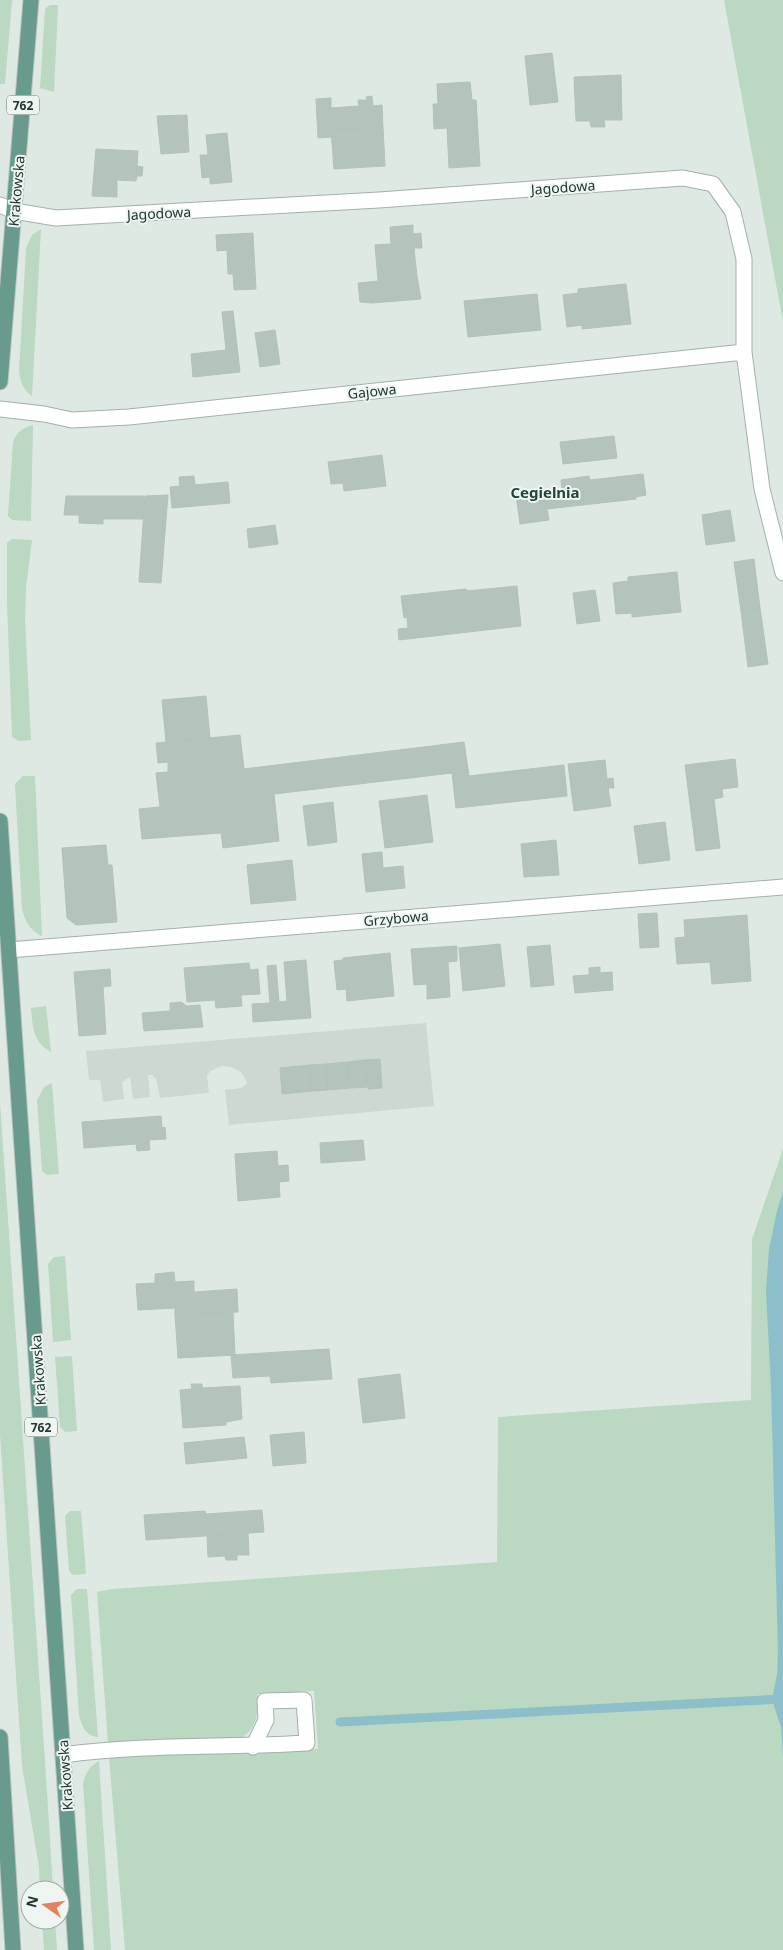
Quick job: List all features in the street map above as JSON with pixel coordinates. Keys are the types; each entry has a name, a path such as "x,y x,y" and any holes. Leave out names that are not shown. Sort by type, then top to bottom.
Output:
{"main road":[{"name":"Krakowska","path":"0,382 31,0"},
{"name":"Krakowska","path":"0,821 76,1950"},
{"path":"0,1737 13,1950"}],"street":[{"name":"Jagodowa","path":"0,205 14,211 56,218 388,200 683,178 713,184 733,212 744,259 744,352 762,489 783,573"},
{"name":"Gajowa","path":"0,409 44,414 72,420 129,417 744,352"},
{"name":"Grzybowa","path":"9,950 783,887"},
{"path":"63,1755 102,1750 253,1746"}],"shaded area":[{"path":"426,1023 434,1106 229,1125 225,1090 241,1088 247,1082 241,1072 231,1067 222,1066 210,1071 207,1076 209,1093 160,1098 156,1079 152,1075 148,1075 150,1097 133,1099 130,1077 122,1082 124,1099 103,1102 100,1080 89,1080 86,1051"}],"green space":[{"path":"0,0 12,0 5,84 0,84"},
{"path":"724,0 783,0 783,322"},
{"path":"50,5 58,5 54,92 40,88 45,9"},
{"path":"41,229 32,396 23,386 19,372 26,248 32,235"},
{"path":"33,425 31,521 12,520 8,516 13,442 20,431"},
{"path":"12,539 32,540 26,587 25,619 31,740 19,741 12,737 7,602 7,543"},
{"path":"23,776 35,776 42,936 29,926 22,909 15,784"},
{"path":"46,1006 51,1052 40,1043 32,1021 31,1008"},
{"path":"52,1083 59,1174 47,1175 42,1171 37,1100 44,1087"},
{"path":"0,1102 52,1880 40,1880 22,1766 0,1434"},
{"path":"783,1149 783,1950 125,1950 109,1757 318,1749 314,1691 258,1694 256,1719 251,1729 241,1738 108,1744 97,1592 112,1589 497,1562 498,1417 751,1400 752,1239"},
{"path":"65,1256 71,1340 53,1342 48,1264 54,1257"},
{"path":"72,1356 77,1431 65,1432 60,1427 55,1357"},
{"path":"70,1511 81,1511 86,1574 73,1575 69,1571 65,1516"},
{"path":"77,1589 87,1589 98,1737 87,1732 79,1715 71,1595"},
{"path":"99,1761 111,1950 94,1950 83,1783 88,1770"},
{"path":"43,1930 56,1930 57,1950 44,1950"}],"water":[{"path":"783,1192 783,1756 781,1727 774,1706 773,1694 777,1675 778,1652 771,1386 766,1292 769,1249"}],"building":[{"path":"552,53 558,102 530,105 525,56"},
{"path":"621,75 622,120 604,120 605,127 591,127 590,121 576,121 574,77"},
{"path":"470,82 472,100 476,100 480,166 449,168 447,128 434,129 433,104 438,104 437,84"},
{"path":"372,96 373,106 382,105 383,127 331,130 332,137 318,138 316,99 331,98 331,108 359,106 358,100 367,100 366,97"},
{"path":"187,115 189,152 161,154 157,116"},
{"path":"383,127 385,166 334,169 331,130"},
{"path":"227,133 232,182 210,184 210,177 202,178 200,155 208,155 206,135"},
{"path":"96,149 138,151 137,166 143,167 142,176 137,176 136,181 117,180 117,197 92,196"},
{"path":"413,225 413,234 421,233 422,248 414,248 421,299 372,303 360,302 358,283 378,281 375,245 391,244 390,227"},
{"path":"253,233 256,289 234,290 233,274 228,274 227,250 217,251 216,235"},
{"path":"626,284 631,324 582,329 582,325 567,327 563,295 578,293 578,289"},
{"path":"537,294 541,330 468,337 464,301"},
{"path":"233,311 240,372 193,377 191,354 226,350 222,312"},
{"path":"275,330 280,364 260,367 255,333"},
{"path":"614,436 617,458 563,464 560,442"},
{"path":"382,455 386,486 344,491 343,483 331,484 328,462"},
{"path":"643,474 646,495 636,497 636,499 547,509 549,520 520,524 516,495 562,489 561,480 589,476 590,480"},
{"path":"194,476 195,485 228,482 230,503 172,508 170,487 180,486 179,477"},
{"path":"168,495 161,583 139,582 145,496"},
{"path":"66,496 144,496 143,519 103,519 103,524 79,523 79,515 64,515"},
{"path":"730,510 735,541 706,545 702,515"},
{"path":"275,525 278,544 249,548 247,529"},
{"path":"754,559 760,608 741,611 734,562"},
{"path":"677,572 681,612 632,617 632,613 616,614 613,583 628,581 628,577"},
{"path":"517,586 521,626 399,640 398,629 408,628 407,617 404,618 401,596"},
{"path":"595,590 600,621 577,624 573,593"},
{"path":"760,608 768,664 748,667 741,611"},
{"path":"206,696 210,738 166,742 162,700"},
{"path":"240,735 244,769 464,742 469,776 564,765 567,796 456,808 452,773 274,794 279,841 223,848 221,833 142,839 139,809 160,807 156,773 168,772 168,762 158,763 156,743"},
{"path":"735,759 738,787 722,789 723,797 714,799 720,848 696,851 685,765"},
{"path":"605,760 607,779 613,778 614,788 608,788 611,806 574,811 568,764"},
{"path":"427,795 433,842 385,848 379,801"},
{"path":"333,802 337,842 308,846 303,806"},
{"path":"665,822 670,860 639,864 634,826"},
{"path":"556,840 559,875 524,877 521,844"},
{"path":"106,845 108,865 112,865 117,922 76,925 67,918 62,848"},
{"path":"382,852 383,868 403,866 405,888 366,892 362,854"},
{"path":"292,860 296,900 251,904 247,865"},
{"path":"657,913 659,947 640,948 638,914"},
{"path":"747,915 751,981 712,984 710,962 677,964 675,938 685,937 684,920"},
{"path":"500,944 505,986 463,991 459,948"},
{"path":"550,945 554,985 531,987 527,947"},
{"path":"457,946 457,961 448,962 450,997 427,999 427,984 414,985 411,949"},
{"path":"390,953 394,996 347,1001 346,989 337,990 334,961 343,960 343,958"},
{"path":"306,960 311,1018 253,1022 252,1004 270,1003 267,966 276,965 279,1002 287,1001 284,962"},
{"path":"249,963 250,970 258,969 260,994 241,995 242,1006 216,1008 215,1000 187,1002 184,968"},
{"path":"600,967 600,973 612,972 613,990 575,993 573,976 589,975 589,968"},
{"path":"110,969 111,986 103,987 106,1034 79,1036 74,972"},
{"path":"181,1002 187,1006 200,1005 203,1027 144,1031 142,1013 170,1011 170,1003"},
{"path":"380,1059 382,1088 368,1089 365,1060"},
{"path":"365,1060 367,1087 350,1088 348,1062"},
{"path":"348,1062 350,1088 327,1090 326,1064"},
{"path":"326,1064 327,1090 311,1091 309,1065"},
{"path":"309,1065 311,1091 282,1094 280,1068"},
{"path":"161,1116 162,1128 165,1127 166,1139 149,1140 150,1150 137,1151 136,1144 84,1148 82,1122"},
{"path":"363,1140 365,1160 321,1163 320,1143"},
{"path":"277,1151 278,1166 288,1165 289,1181 279,1182 280,1197 238,1201 235,1154"},
{"path":"174,1272 175,1282 194,1281 194,1292 237,1289 238,1312 175,1315 175,1308 138,1310 136,1284 155,1283 155,1274"},
{"path":"233,1312 235,1355 178,1358 175,1315"},
{"path":"329,1349 332,1379 271,1383 270,1376 233,1378 231,1355"},
{"path":"400,1374 405,1418 363,1423 358,1379"},
{"path":"191,1384 202,1384 202,1388 240,1386 242,1419 226,1422 226,1425 183,1428 180,1390 192,1389"},
{"path":"304,1432 306,1463 273,1466 270,1435"},
{"path":"244,1437 247,1458 186,1464 184,1443"},
{"path":"262,1510 264,1532 146,1540 144,1515 205,1511 206,1514"},
{"path":"248,1533 249,1555 237,1555 237,1560 226,1560 225,1556 208,1557 207,1536"}],"waterway":[{"path":"340,1722 783,1699"}],"district":[{"name":"Cegielnia","path":"545,492"}]}
